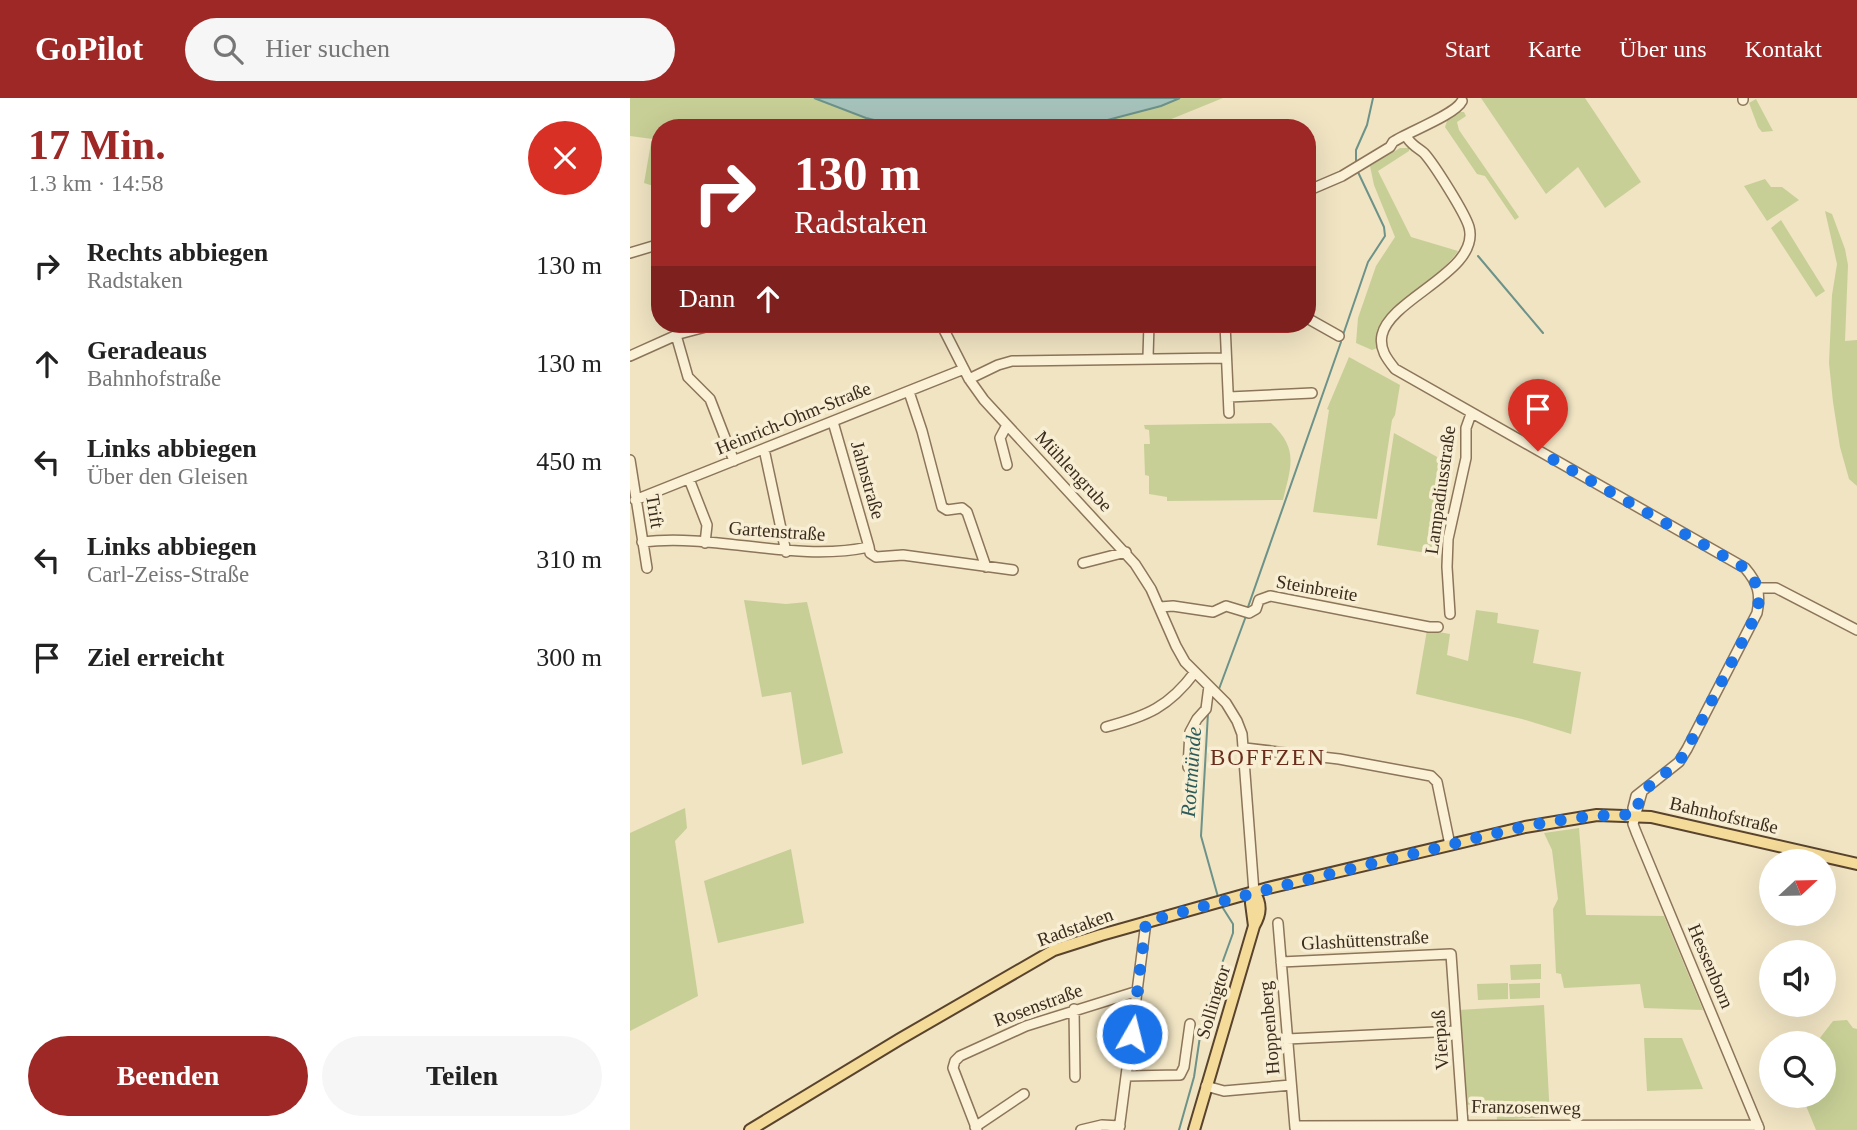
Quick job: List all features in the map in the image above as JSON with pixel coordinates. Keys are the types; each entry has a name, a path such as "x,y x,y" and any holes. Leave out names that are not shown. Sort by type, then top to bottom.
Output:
{"main road":[{"name":"Bahnhofstraße","path":"1254,892 1525,827 1581,817 1635,815 1857,864"},
{"name":"Radstaken","path":"750,1130 1063,946 1254,892"},
{"name":"Sollingtor","path":"1193,1130 1199,1097 1206,1087 1253,920 1259,918 1261,907 1254,892"},
{"path":"1223,900 1240,902 1253,920"}],"street":[{"path":"1316,187 1359,167 1390,146 1396,146 1434,120 1447,107 1465,100"},
{"path":"1412,134 1466,219 1470,234 1465,253 1455,265 1387,324 1381,343 1395,369 1745,568 1758,587 1760,600 1757,613 1687,749 1679,762 1642,792 1635,815"},
{"path":"630,253 651,247"},
{"path":"1316,323 1339,336"},
{"path":"630,356 683,333"},
{"name":"Mühlengrube","path":"945,333 984,400 1126,552 1144,577 1160,607 1175,646 1237,721 1245,748 1254,892"},
{"path":"1148,357 1149,333"},
{"path":"1225,333 1229,413"},
{"path":"676,335 688,377 710,399 734,460"},
{"name":"Heinrich-Ohm-Straße","path":"635,500 909,392 1012,361 1226,358"},
{"path":"909,392 942,507 947,510 962,508 967,512 986,567"},
{"path":"1229,397 1312,393"},
{"name":"Lampadiusstraße","path":"1450,614 1448,539 1466,458 1466,428 1471,414"},
{"name":"Jahnstraße","path":"833,422 869,547"},
{"path":"1007,425 1000,438 1007,465"},
{"path":"764,449 786,552"},
{"name":"Trift","path":"630,460 647,568"},
{"path":"689,479 707,525 705,543"},
{"name":"Gartenstraße","path":"642,542 661,540 827,554 869,547 870,553 876,557 903,555 1013,570"},
{"path":"1083,563 1126,552"},
{"path":"1758,587 1776,588 1857,631"},
{"name":"Steinbreite","path":"1160,607 1173,606 1213,612 1226,606 1247,612 1256,609 1259,600 1270,596 1429,627 1438,626"},
{"path":"1106,727 1153,712 1182,690 1195,672"},
{"path":"1188,767 1190,732 1206,709 1214,690"},
{"path":"1245,748 1327,758 1432,776 1437,782 1450,845"},
{"name":"Hessenborn","path":"1635,815 1633,824 1636,832 1759,1127"},
{"path":"1081,1130 1102,1125 1120,1128 1146,922"},
{"name":"Hoppenberg","path":"1278,923 1295,1128"},
{"name":"Glashüttenstraße","path":"1281,962 1451,954"},
{"name":"Vierpaß","path":"1451,954 1463,1124"},
{"name":"Rosenstraße","path":"976,1128 953,1068 960,1056 1026,1026 1138,991"},
{"path":"1074,1009 1075,1077"},
{"path":"1126,1076 1180,1075 1184,1067 1190,1024"},
{"path":"1287,1040 1456,1031"},
{"path":"1206,1087 1224,1091 1291,1085"},
{"path":"976,1128 1024,1094"},
{"name":"Franzosenweg","path":"1295,1128 1463,1124 1497,1127 1759,1127"}],"green space":[{"path":"630,98 814,98 870,119 651,119 651,139 630,136"},
{"path":"1180,98 1223,98 1171,119 1111,119"},
{"path":"1481,98 1585,98 1641,182 1605,208 1578,167 1546,194"},
{"path":"1756,99 1773,131 1762,132 1758,127 1749,103"},
{"path":"1459,112 1464,112 1466,116 1457,122 1459,130 1519,217 1515,220 1485,176 1477,174 1445,127 1447,121"},
{"path":"651,143 651,185 644,183"},
{"path":"1400,148 1409,148 1409,151 1378,171 1411,237 1458,251 1391,312 1377,333 1377,348 1372,350 1356,343 1358,318 1376,266 1395,237 1374,185 1370,166"},
{"path":"1765,179 1771,187 1782,187 1799,200 1767,221 1744,186"},
{"path":"1825,211 1832,214 1848,265 1845,341 1857,340 1857,486 1849,479 1840,447 1833,402 1829,363 1832,295 1837,264"},
{"path":"1781,220 1825,291 1816,297 1771,228"},
{"path":"1349,357 1400,385 1377,519 1313,512 1329,410 1327,409"},
{"path":"1271,423 1286,441 1289,450 1290,468 1283,500 1167,501 1167,497 1149,494 1144,444 1150,444 1149,430 1145,429 1144,425"},
{"path":"1394,433 1448,463 1433,554 1377,545"},
{"path":"744,600 786,604 807,602 843,753 802,765 791,692 762,697"},
{"path":"1476,610 1498,613 1497,623 1539,630 1533,663 1581,672 1571,734 1522,719 1416,694 1427,630 1450,634 1447,655 1468,661"},
{"path":"685,808 687,828 675,841 698,996 630,1031 630,833"},
{"path":"1579,828 1586,915 1664,916 1703,1010 1644,1008 1640,984 1564,988 1561,974 1556,973 1553,909 1558,899 1552,850 1544,833"},
{"path":"791,849 804,923 718,943 704,881"},
{"path":"1541,964 1541,979 1511,980 1510,965"},
{"path":"1508,983 1508,999 1478,1000 1477,984"},
{"path":"1540,983 1540,998 1510,999 1509,984"},
{"path":"1544,1005 1550,1117 1497,1120 1496,1103 1464,1105 1458,1010"},
{"path":"1847,1020 1857,1029 1857,1130 1816,1130 1807,1108 1836,1108 1836,1031 1825,1031 1833,1021"},
{"path":"1644,1038 1682,1038 1703,1089 1647,1091"}],"water":[{"path":"814,98 1180,98 1111,119 866,118"}],"waterway":[{"name":"Rottmünde","path":"1356,165 1356,150 1367,125 1373,98"},
{"name":"Rottmünde","path":"1343,335 1368,262 1385,236 1384,227 1357,170"},
{"path":"1478,256 1543,333"},
{"name":"Rottmünde","path":"1248,607 1341,342"},
{"name":"Rottmünde","path":"1219,689 1246,616"},
{"name":"Rottmünde","path":"1208,713 1201,836 1218,897"},
{"name":"Rottmünde","path":"1179,1130 1194,1077 1203,1016 1233,933 1233,924 1221,905"}],"district":[{"name":"BOFFZEN","path":"1268,757"}],"route":[{"path":"1132,1034 1146,922 1265,889 1525,827 1581,817 1635,815 1642,792 1679,762 1757,613 1760,600 1758,587 1745,568 1538,451"}]}
